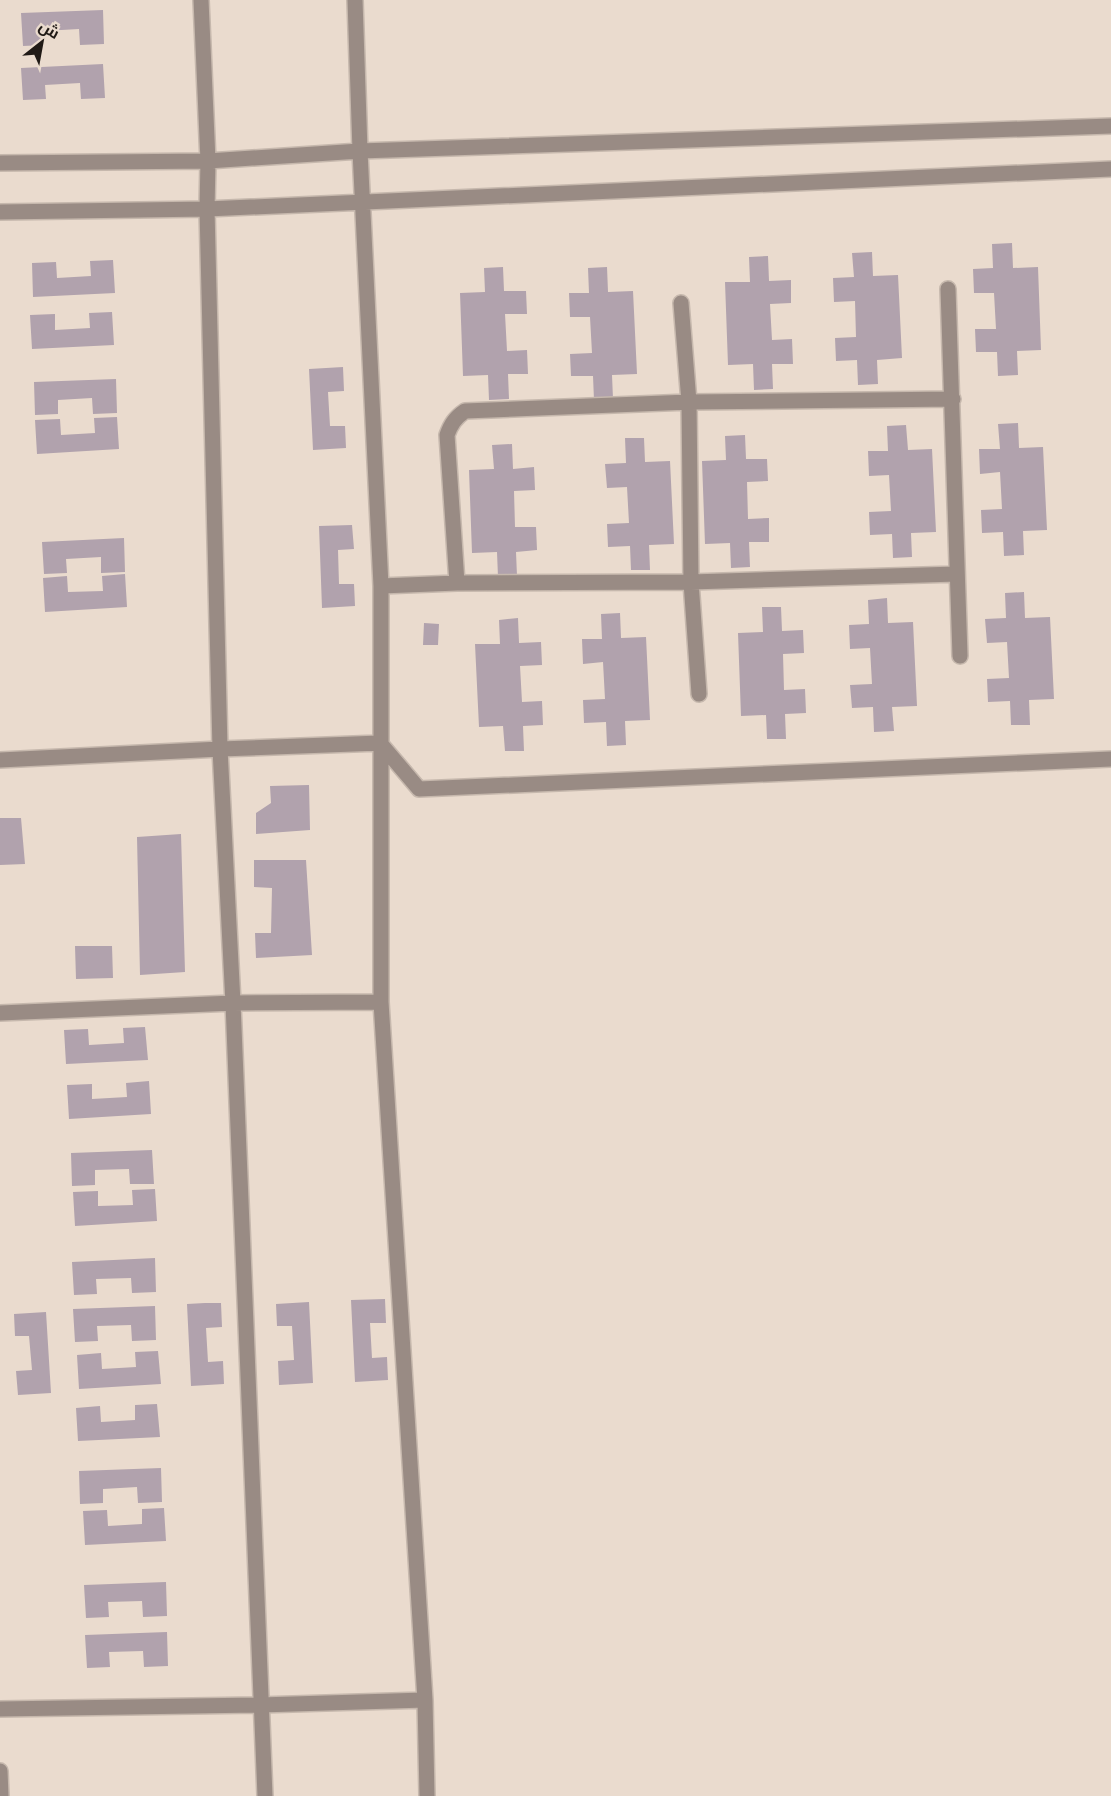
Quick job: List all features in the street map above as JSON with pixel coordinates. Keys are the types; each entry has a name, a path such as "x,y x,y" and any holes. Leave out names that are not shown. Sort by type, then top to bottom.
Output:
{"street":[{"path":"201,0 208,161 207,209 220,749 233,1003 265,1796"},
{"path":"355,0 381,586 381,1002 425,1700 427,1796"},
{"path":"0,163 208,161 360,151 1111,126"},
{"path":"0,212 207,209 1111,169"},
{"path":"948,289 960,656"},
{"path":"681,303 689,402 691,582 699,694"},
{"path":"457,583 447,435 450,425 465,411 689,402 953,399"},
{"path":"381,586 457,583 691,582 957,574"},
{"path":"0,760 380,744"},
{"path":"380,744 419,789 1111,759"},
{"path":"0,1013 233,1003 381,1002"},
{"path":"0,1709 425,1700"},
{"path":"0,1771 1,1796"}],"building":[{"path":"103,10 104,44 80,45 79,29 44,31 45,45 23,46 21,13"},
{"path":"103,64 105,98 81,99 80,83 45,85 46,99 23,100 21,68"},
{"path":"1012,243 1013,268 1038,267 1041,350 1017,351 1018,375 998,376 997,352 976,352 975,329 996,329 994,293 974,293 973,269 993,268 992,244"},
{"path":"872,252 873,276 898,275 902,358 877,360 878,384 858,385 857,360 836,361 835,338 856,337 855,301 834,302 833,278 854,277 852,253"},
{"path":"768,256 769,281 791,280 791,303 770,304 772,340 792,339 793,364 772,364 773,389 754,390 753,364 728,365 725,282 750,282 749,257"},
{"path":"113,260 115,293 33,297 32,263 56,262 57,278 91,276 90,261"},
{"path":"503,267 504,291 526,291 527,314 505,314 507,351 527,350 528,374 508,374 509,399 489,400 488,375 463,376 460,293 485,292 484,268"},
{"path":"607,267 608,292 633,291 637,374 612,375 613,399 594,400 593,376 571,376 570,354 592,353 590,317 570,317 569,293 589,293 588,268"},
{"path":"112,312 114,345 32,349 30,315 55,314 55,330 90,328 89,313"},
{"path":"343,367 344,391 328,392 330,426 345,426 346,448 313,450 309,369"},
{"path":"116,379 117,413 93,414 92,398 58,400 58,414 35,415 34,382"},
{"path":"117,417 119,449 37,454 35,420 60,419 61,435 95,433 94,418"},
{"path":"1018,423 1019,448 1043,447 1047,530 1023,531 1024,555 1004,556 1003,532 982,533 981,510 1002,509 1000,472 980,474 979,449 1000,449 998,424"},
{"path":"906,425 908,450 932,449 936,532 911,533 912,557 893,558 892,534 870,535 869,512 891,511 889,475 869,476 868,451 888,451 887,426"},
{"path":"745,435 746,459 767,459 768,481 747,482 748,519 769,518 769,542 749,542 750,567 731,568 730,543 705,544 702,461 726,460 725,436"},
{"path":"625,438 644,438 645,462 670,461 674,544 649,545 650,570 631,570 630,546 608,547 607,524 629,523 627,487 607,488 605,464 626,463"},
{"path":"512,444 513,469 534,467 535,490 514,491 515,527 536,527 537,550 516,552 517,576 498,577 497,552 472,553 469,470 494,469 492,445"},
{"path":"352,525 354,549 338,550 339,584 354,584 355,606 322,608 319,526"},
{"path":"124,538 125,572 101,573 101,557 66,559 67,573 44,574 42,542"},
{"path":"125,574 127,607 45,612 43,578 67,576 68,592 103,591 102,576"},
{"path":"1024,592 1025,618 1050,617 1054,699 1029,700 1030,725 1011,725 1010,701 988,702 987,679 1009,678 1007,642 987,643 985,619 1006,618 1005,593"},
{"path":"887,598 888,623 913,622 917,706 892,707 894,731 874,732 873,707 852,708 850,685 872,684 870,648 850,649 849,625 869,624 868,600"},
{"path":"762,607 781,607 782,631 803,630 804,653 783,654 784,690 805,689 806,713 785,714 786,739 767,739 766,715 741,716 738,633 763,632"},
{"path":"620,613 621,638 646,637 650,720 625,721 626,745 607,746 606,722 584,723 583,700 605,699 603,662 583,664 582,639 602,639 601,614"},
{"path":"518,618 519,643 541,642 542,665 520,666 522,702 542,701 543,725 523,726 524,751 505,751 503,726 479,727 475,644 500,644 499,620"},
{"path":"424,623 439,624 438,645 423,645"},
{"path":"309,785 310,830 256,834 256,813 271,803 270,786"},
{"path":"0,818 21,818 25,864 0,865"},
{"path":"181,834 185,972 140,975 137,837"},
{"path":"254,860 306,860 312,955 256,958 255,933 271,933 272,888 254,887"},
{"path":"75,946 112,946 113,978 76,979"},
{"path":"145,1027 148,1060 66,1064 64,1030 88,1029 89,1045 124,1043 123,1028"},
{"path":"149,1081 151,1114 69,1119 67,1085 92,1084 92,1099 127,1097 126,1083"},
{"path":"152,1150 154,1184 130,1184 129,1169 95,1170 95,1185 72,1186 71,1153"},
{"path":"155,1189 157,1221 75,1226 73,1192 98,1191 98,1206 133,1205 132,1190"},
{"path":"155,1258 156,1292 132,1293 131,1278 96,1279 97,1294 74,1295 72,1262"},
{"path":"385,1299 386,1323 370,1323 372,1358 387,1357 388,1380 355,1382 351,1300"},
{"path":"309,1302 313,1383 279,1385 278,1361 294,1360 292,1326 277,1326 276,1304"},
{"path":"221,1303 222,1327 206,1328 208,1362 223,1361 224,1384 191,1386 187,1304"},
{"path":"155,1306 156,1340 132,1341 131,1325 97,1326 98,1341 75,1342 73,1309"},
{"path":"46,1312 51,1393 18,1395 16,1371 32,1370 29,1336 15,1336 14,1314"},
{"path":"158,1351 161,1384 79,1389 77,1355 101,1353 102,1369 136,1367 135,1352"},
{"path":"157,1404 160,1437 78,1441 76,1408 100,1406 101,1422 135,1420 135,1405"},
{"path":"161,1468 162,1502 138,1503 137,1487 103,1489 103,1503 80,1504 79,1471"},
{"path":"164,1508 166,1541 85,1545 83,1511 107,1510 108,1526 142,1524 142,1509"},
{"path":"166,1582 167,1616 143,1617 142,1601 108,1602 109,1617 86,1618 84,1585"},
{"path":"167,1632 168,1666 144,1667 143,1651 109,1652 110,1667 87,1668 85,1635"}]}
